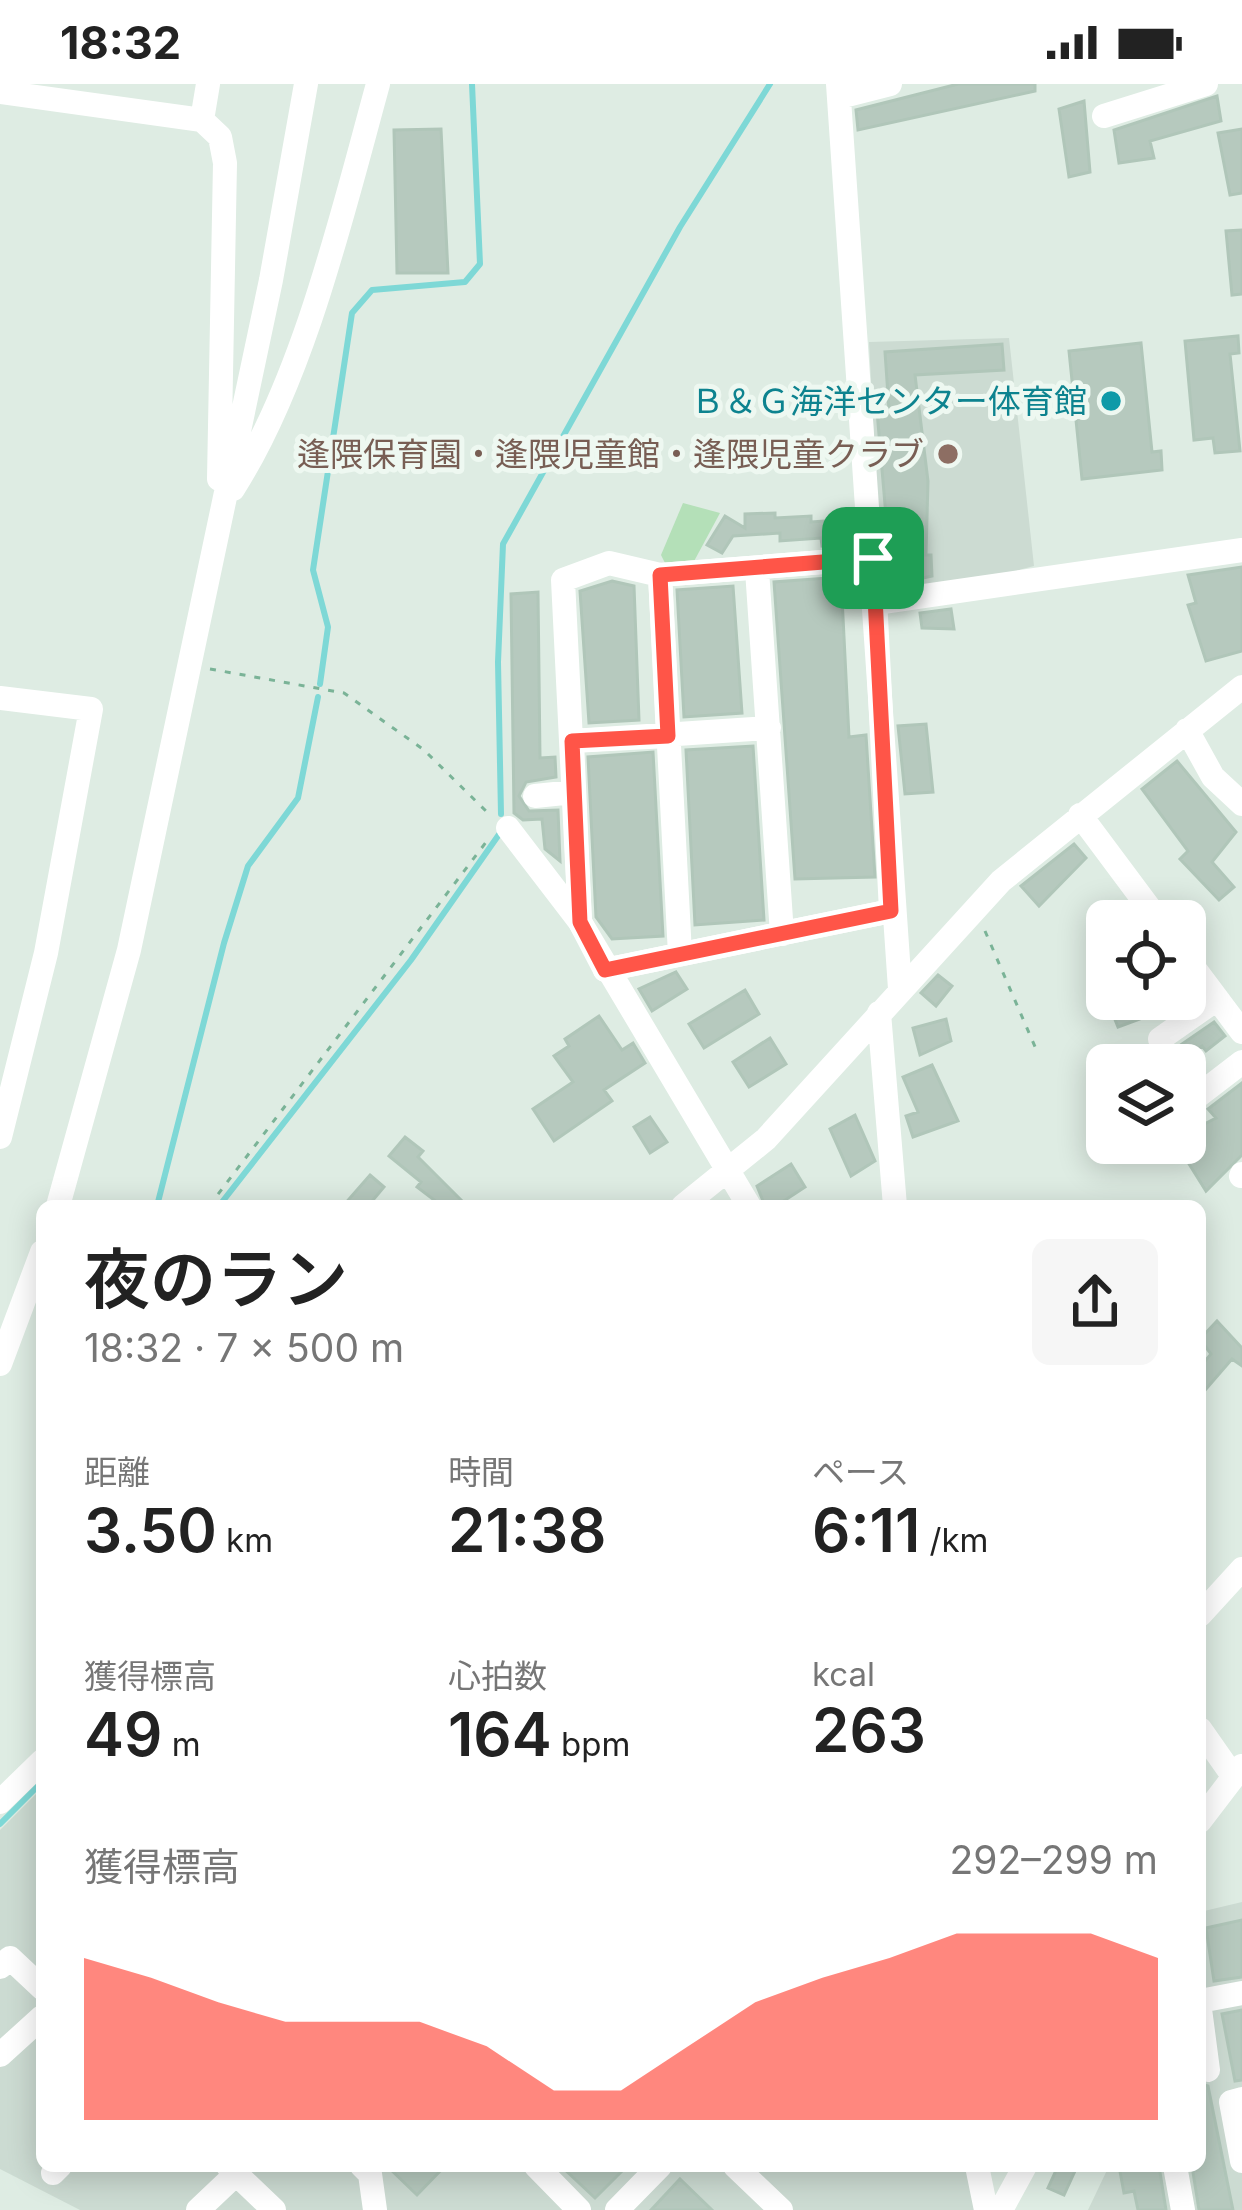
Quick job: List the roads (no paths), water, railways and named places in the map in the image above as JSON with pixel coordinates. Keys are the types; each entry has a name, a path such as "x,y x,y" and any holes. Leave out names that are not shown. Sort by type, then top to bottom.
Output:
{"street":[{"path":"202,120 208,84"},
{"path":"60,1200 129,950 271,280 306,84"},
{"path":"219,511 263,433 292,359 357,168 378,84"},
{"path":"890,84 839,91 876,603 891,911 900,989"},
{"path":"1104,116 1206,84"},
{"path":"0,92 202,120 220,137 225,164 219,511"},
{"path":"876,603 1242,550"},
{"path":"580,922 563,580 609,563 660,575 873,558"},
{"path":"757,570 782,934"},
{"path":"660,575 680,954"},
{"path":"691,1200 728,1174 975,907 1080,815 1239,695"},
{"path":"0,698 91,709 46,953 0,1137"},
{"path":"572,741 769,728"},
{"path":"1187,730 1213,777 1242,804"},
{"path":"535,796 574,792"},
{"path":"1080,815 1143,900"},
{"path":"503,826 580,922 745,1200"},
{"path":"605,970 891,911"},
{"path":"1206,984 1242,1032"},
{"path":"1160,1039 1217,999"},
{"path":"878,1013 894,1200"},
{"path":"1206,1092 1242,1062"},
{"path":"0,1364 36,1268"},
{"path":"1206,1609 1242,1570"},
{"path":"1206,1736 1237,1771 1206,1813"},
{"path":"0,1802 36,1767"},
{"path":"0,1967 10,1958 36,1982"},
{"path":"1206,2003 1242,1993"},
{"path":"0,2055 36,2022"},
{"path":"1206,2072 1236,2100 1242,2162"},
{"path":"198,2210 230,2172"},
{"path":"234,2172 274,2210"},
{"path":"368,2172 375,2210"},
{"path":"542,2172 579,2210"},
{"path":"617,2210 654,2172"},
{"path":"741,2172 781,2210"},
{"path":"978,2172 986,2210"},
{"path":"1001,2210 1022,2172"},
{"path":"1176,2172 1183,2210"}],"waterway":[{"path":"320,684 328,627 313,570 352,313 372,290 465,282 480,264 472,84"},
{"path":"501,814 498,662 503,544 680,227 770,84"},
{"path":"159,1200 248,866 298,798 318,697"},
{"path":"224,1200 411,960 500,833"},
{"path":"0,1824 36,1788"}],"place":[{"name":"Ｂ＆Ｇ海洋センター体育館","path":"1111,401"},
{"name":"逢隈保育園・逢隈児童館・逢隈児童クラブ","path":"948,454"}]}
